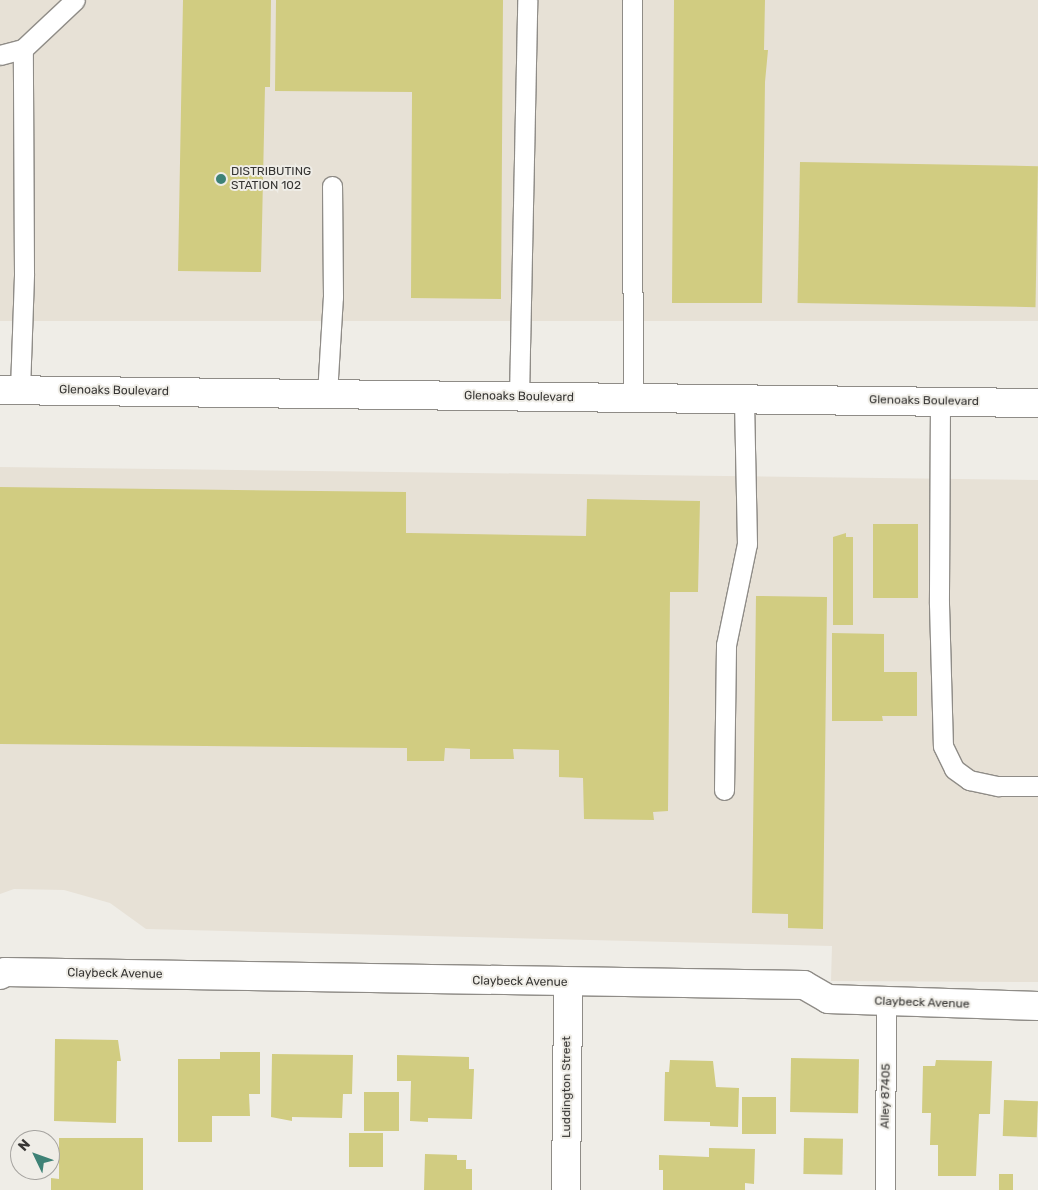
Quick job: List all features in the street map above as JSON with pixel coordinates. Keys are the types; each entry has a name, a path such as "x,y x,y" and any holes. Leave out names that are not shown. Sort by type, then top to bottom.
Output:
{"street":[{"name":"Glenoaks Boulevard","path":"10,390 1038,403"},
{"name":"Claybeck Avenue","path":"0,975 5,972 568,984 804,985 828,999 886,1003 1038,1006"},
{"name":"Luddington Street","path":"566,1190 568,984"}],"lane":[{"path":"0,55 23,49 75,0"},
{"path":"520,397 527,0"},
{"path":"632,0 633,398"},
{"path":"10,390 24,273 23,49"},
{"path":"327,394 332,297 332,186"},
{"path":"724,790 726,645 747,544 744,399"},
{"path":"940,401 939,604 943,746 954,769 969,780 998,786 1038,786"},
{"name":"Alley 87405","path":"885,1190 886,1003"}],"shaded area":[{"path":"0,0 1038,0 1038,321 0,321"},
{"path":"0,467 1038,480 1038,982 831,981 832,946 146,929 110,903 64,890 14,889 0,894"}],"building":[{"name":"DISTRIBUTING STATION 102","path":"183,0 271,0 270,87 265,87 261,272 178,271"},
{"path":"276,0 503,0 501,299 411,298 412,92 275,91"},
{"path":"674,0 765,0 764,50 768,50 765,82 762,303 672,303"},
{"path":"800,162 1038,166 1036,307 798,303"},
{"path":"0,487 406,492 406,533 586,536 587,499 700,501 698,592 670,592 668,811 653,812 654,820 584,819 583,778 559,777 559,750 513,749 514,759 470,759 470,749 445,748 444,761 407,761 407,748 0,744"},
{"path":"873,524 918,524 918,598 873,598"},
{"path":"846,533 846,537 853,537 853,625 833,625 833,537"},
{"path":"756,596 827,597 823,929 788,928 788,914 752,913"},
{"path":"832,633 884,634 884,672 917,672 917,716 882,716 883,721 832,721"},
{"path":"55,1039 118,1040 121,1061 117,1061 116,1123 54,1121"},
{"path":"220,1052 260,1052 260,1094 249,1094 250,1116 212,1116 212,1142 178,1142 178,1059 220,1059"},
{"path":"272,1054 353,1055 352,1094 343,1094 342,1118 292,1117 292,1121 271,1117"},
{"path":"397,1055 469,1057 469,1069 474,1069 472,1119 428,1118 428,1122 410,1121 411,1081 397,1081"},
{"path":"791,1058 859,1059 858,1113 790,1112"},
{"path":"670,1060 713,1061 716,1087 739,1088 738,1127 710,1126 710,1122 664,1121 665,1072 669,1072"},
{"path":"936,1060 992,1061 990,1114 979,1114 976,1176 938,1176 938,1145 930,1145 931,1113 922,1113 923,1066 935,1066"},
{"path":"364,1092 399,1092 399,1131 364,1131"},
{"path":"742,1097 776,1097 776,1134 742,1134"},
{"path":"1004,1100 1038,1101 1037,1137 1003,1136"},
{"path":"349,1133 383,1133 383,1167 349,1167"},
{"path":"60,1138 143,1138 143,1190 51,1190 51,1180 60,1180"},
{"path":"804,1138 843,1139 842,1175 803,1174"},
{"path":"709,1148 755,1149 754,1184 745,1183 745,1190 663,1190 663,1170 659,1170 659,1155 709,1157"},
{"path":"425,1154 457,1155 457,1160 466,1160 466,1169 472,1169 472,1190 424,1190"},
{"path":"999,1174 1013,1174 1013,1190 999,1190"}],"place":[{"name":"DISTRIBUTING STATION 102","path":"221,179"}]}
